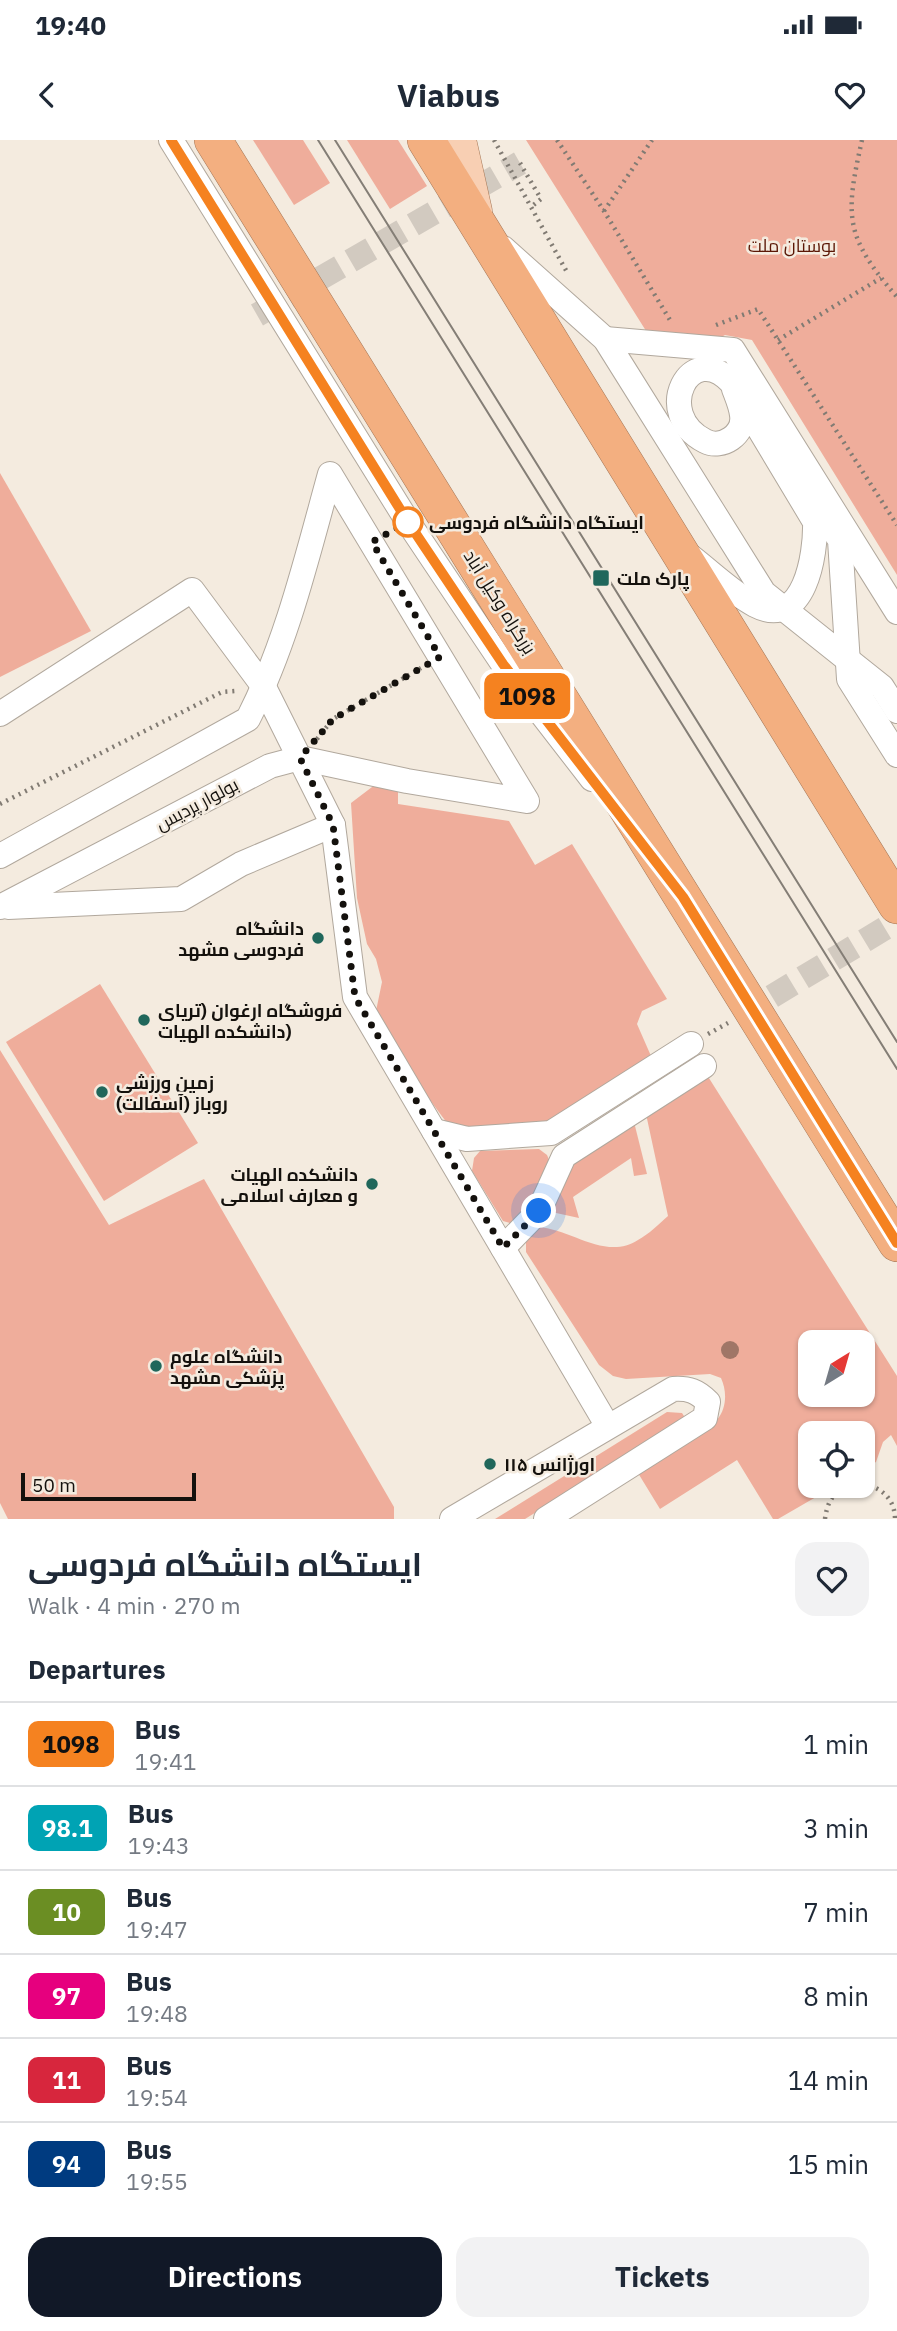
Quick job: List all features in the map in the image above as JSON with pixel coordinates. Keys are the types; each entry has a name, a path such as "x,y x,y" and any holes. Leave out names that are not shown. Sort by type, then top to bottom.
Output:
{"highway":[{"name":"بزرگراه وکیل آباد","path":"214,140 897,1243"},
{"path":"426,140 897,905"}],"main road":[{"path":"460,140 479,226"}],"street":[{"path":"171,140 408,522 496,653 683,897"},
{"path":"479,226 605,339 764,593 882,687 897,711"},
{"path":"605,339 733,350 897,612"},
{"path":"679,549 754,604 776,609 802,594 816,547 815,522 745,405 738,394 731,382 715,370 696,372 682,382 677,399 680,411 694,433 705,441 725,442 732,438 743,416 734,389 742,400 757,421 765,432 840,540 849,679 897,755"},
{"path":"0,856 248,719 264,687 295,601 330,474 440,657"},
{"path":"859,549 828,664 897,772"},
{"path":"0,714 192,590 264,687 333,825 355,997 607,1425"},
{"name":"بولوار پردیس","path":"0,907 270,766 300,758 407,782 527,801 440,657"},
{"path":"0,907 181,899 241,864 333,825"},
{"path":"434,1131 467,1139 551,1133 698,1040"},
{"path":"503,1248 539,1211 564,1156 704,1066"},
{"path":"551,1133 564,1156"},
{"path":"452,1519 607,1425 673,1389 686,1388 698,1392 708,1402 705,1418 546,1519"}],"path":[{"path":"494,140 571,279"},
{"path":"604,211 652,140"},
{"path":"862,140 850,196 851,223 881,278 897,297"},
{"path":"520,163 541,199 531,207"},
{"path":"778,340 881,278"},
{"path":"300,758 333,719 440,657"},
{"path":"0,804 222,692 264,687"},
{"path":"698,1040 729,1022"},
{"path":"875,1488 895,1502 895,1519"},
{"path":"825,1519 827,1506 832,1498"}],"green space":[{"path":"253,140 303,140 330,183 294,205"},
{"path":"347,140 398,140 427,186 390,209"},
{"name":"بوستان ملت","path":"526,140 897,140 897,575 752,340 725,335 695,351 653,342"},
{"path":"0,473 91,631 0,677"},
{"path":"376,784 398,789 398,804 509,821 535,865 572,844 667,999 642,1011 637,1024 651,1056 578,1107 534,1128 502,1131 447,1123 424,1092 376,1011 382,982 376,959 367,944 357,898 351,803"},
{"name":"زمین ورزشی روباز (آسفالت)","path":"100,984 198,1143 104,1201 6,1042"},
{"name":"دانشگاه علوم پزشکی مشهد","path":"0,1050 109,1225 204,1179 394,1507 394,1519 8,1519 0,1503"},
{"path":"707,1075 868,1330 798,1330 798,1407 875,1407 875,1341 897,1376 897,1446 891,1435 883,1442 875,1463 875,1421 798,1421 798,1498 814,1498 778,1519 773,1519 737,1460 660,1509 638,1473 691,1441 717,1420 725,1399 721,1378 710,1374 626,1379 613,1376 599,1365 526,1252 526,1237 538,1227 601,1246 626,1246 650,1232 668,1216 646,1114"},
{"path":"634,1122 647,1174 634,1176 631,1158 573,1197 579,1218 547,1211 566,1170"},
{"path":"539,1149 547,1155 550,1162 537,1194 513,1224 503,1221 472,1171 474,1158 480,1151"},
{"path":"667,1412 682,1413 686,1419 525,1519 495,1519"}],"tunnel":[{"path":"257,315 520,163"},
{"path":"741,1015 897,921"}],"tram line":[{"path":"318,140 897,1069"},
{"path":"335,140 897,1042"}],"bus line":[{"name":"1098","path":"171,140 408,522 503,664 683,897 897,1243"}],"place":[{"name":"ایستگاه دانشگاه فردوسی","path":"408,522"},
{"name":"پارک ملت","path":"601,578"},
{"name":"دانشگاه فردوسی مشهد","path":"318,938"},
{"name":"فروشگاه ارغوان (تریای دانشکده الهیات)","path":"144,1020"},
{"name":"زمین ورزشی روباز (آسفالت)","path":"102,1092"},
{"name":"دانشکده الهیات و معارف اسلامی","path":"372,1184"},
{"name":"دانشگاه علوم پزشکی مشهد","path":"156,1366"},
{"name":"اورژانس ۱۱۵","path":"490,1464"}],"route":[{"path":"408,522 372,542 440,657 333,719 300,758 333,825 355,997 503,1248 539,1211"}]}
